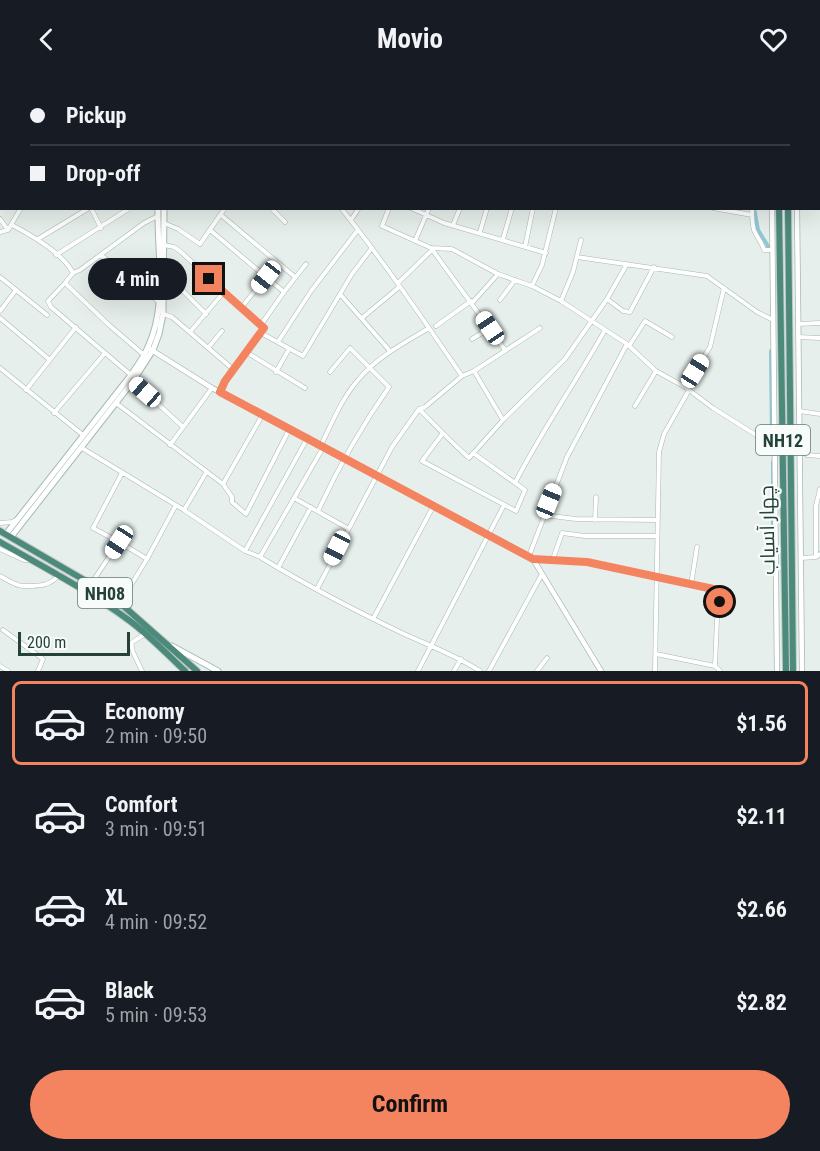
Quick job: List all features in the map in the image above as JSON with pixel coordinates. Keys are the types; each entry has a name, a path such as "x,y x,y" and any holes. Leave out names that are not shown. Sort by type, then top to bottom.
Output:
{"highway":[{"name":"چهار آسیاب","path":"779,210 793,671"},
{"name":"چهار آسیاب","path":"786,671 788,210"},
{"name":"NH08","path":"6,534 120,603 197,671"},
{"name":"NH08","path":"0,542 59,573 98,598 145,634 183,670"},
{"path":"183,670 186,661"}],"main road":[{"path":"21,520 83,435 132,378 144,355 150,349 159,302 158,210"},
{"path":"6,534 21,520 81,448 115,403 159,334 163,314 164,210"},
{"path":"165,642 214,670"}],"street":[{"path":"0,232 8,230 20,210"},
{"path":"38,239 87,210"},
{"path":"91,210 101,228"},
{"path":"56,255 127,210"},
{"path":"164,223 178,229 200,244 224,210"},
{"path":"273,210 285,222"},
{"path":"343,210 399,282 462,376"},
{"path":"351,220 358,210"},
{"path":"388,210 382,226 431,249 506,350"},
{"path":"415,210 453,225 546,253"},
{"path":"415,241 428,210"},
{"path":"453,225 459,210"},
{"path":"480,232 486,210"},
{"path":"503,240 511,210"},
{"path":"525,247 533,210"},
{"path":"532,286 546,253 556,210"},
{"path":"723,210 752,215"},
{"path":"752,210 754,229 764,250 770,250"},
{"path":"772,210 771,441 777,671"},
{"path":"797,210 802,671"},
{"path":"221,215 295,277"},
{"path":"158,216 144,223 73,273 48,301 51,307 105,353 183,427"},
{"path":"0,219 8,230"},
{"path":"12,225 38,239 69,265 73,273"},
{"path":"210,230 284,292"},
{"path":"278,342 311,291 357,231"},
{"path":"561,301 573,272 581,240"},
{"path":"164,245 174,247 181,252 262,330 303,356 340,294 371,249"},
{"path":"362,318 398,288 399,282 431,249 452,249 498,274 532,286 593,320 628,345 656,371 687,388 756,435 771,441"},
{"path":"101,255 159,302"},
{"path":"577,257 707,276 757,312 772,319"},
{"path":"220,392 262,330 263,322 306,264"},
{"path":"419,410 443,433 445,438 469,458 503,420 566,359 607,299 627,264"},
{"path":"607,299 623,311 630,312 654,267"},
{"path":"436,327 472,302 498,274"},
{"path":"0,277 47,315"},
{"path":"241,309 266,277"},
{"path":"164,278 174,282 206,314"},
{"path":"500,300 515,280"},
{"path":"65,283 144,355"},
{"path":"655,671 659,452 664,434 710,347 724,288"},
{"path":"0,310 16,290"},
{"path":"190,332 223,292"},
{"path":"340,294 390,351"},
{"path":"163,314 172,317 234,370"},
{"path":"0,318 50,360"},
{"path":"601,671 531,557 543,515 567,456 628,345 645,321 672,338"},
{"path":"798,324 820,323"},
{"path":"26,390 76,327"},
{"path":"260,557 357,380 390,351 429,328"},
{"path":"472,339 490,328"},
{"path":"317,589 347,528 392,447 419,410 462,376 474,371 540,328"},
{"path":"514,483 605,330"},
{"path":"208,348 222,331"},
{"path":"798,337 820,338"},
{"path":"318,511 364,423 389,387 350,348 330,372"},
{"path":"150,349 212,388 531,557 617,567 656,578 718,590 717,602 720,602 715,666"},
{"path":"276,372 290,349"},
{"path":"246,352 304,388"},
{"path":"54,413 105,353"},
{"path":"0,368 83,435"},
{"path":"474,371 503,420"},
{"path":"635,406 656,371"},
{"path":"170,445 212,388"},
{"path":"115,403 223,484 232,497 232,502 246,514 290,428"},
{"path":"799,411 820,414"},
{"path":"223,484 263,413"},
{"path":"443,433 422,461 516,511 525,490 473,453"},
{"path":"245,551 308,437"},
{"path":"81,448 184,510 245,551 373,619 431,647 460,658 480,671"},
{"path":"807,455 820,456"},
{"path":"122,473 93,528 147,559"},
{"path":"184,510 206,473"},
{"path":"801,558 818,555 816,506 820,489"},
{"path":"595,520 596,497"},
{"path":"294,498 347,528"},
{"path":"120,603 176,505"},
{"path":"373,619 434,505"},
{"path":"418,671 504,505"},
{"path":"278,568 311,507"},
{"path":"543,515 595,520 657,520"},
{"path":"0,523 21,520"},
{"path":"553,559 562,533 585,536 657,536"},
{"path":"91,584 119,542"},
{"path":"691,585 697,547"},
{"path":"0,549 24,560 33,561"},
{"path":"0,576 23,586 30,584 42,586 51,582 59,573"},
{"path":"489,671 542,574"},
{"path":"3,630 43,659 38,671"},
{"path":"142,671 131,643 145,634"},
{"path":"656,654 715,666 720,671"},
{"path":"454,671 460,658"},
{"path":"537,671 548,658"},
{"path":"0,666 8,671"}],"waterway":[{"path":"754,210 758,230 771,251"},
{"path":"771,351 772,442"},
{"path":"773,462 773,529"}],"route":[{"path":"209,279 264,328 225,381 220,392 533,559 587,562 617,567 656,578 718,590 717,602 720,602"}]}
